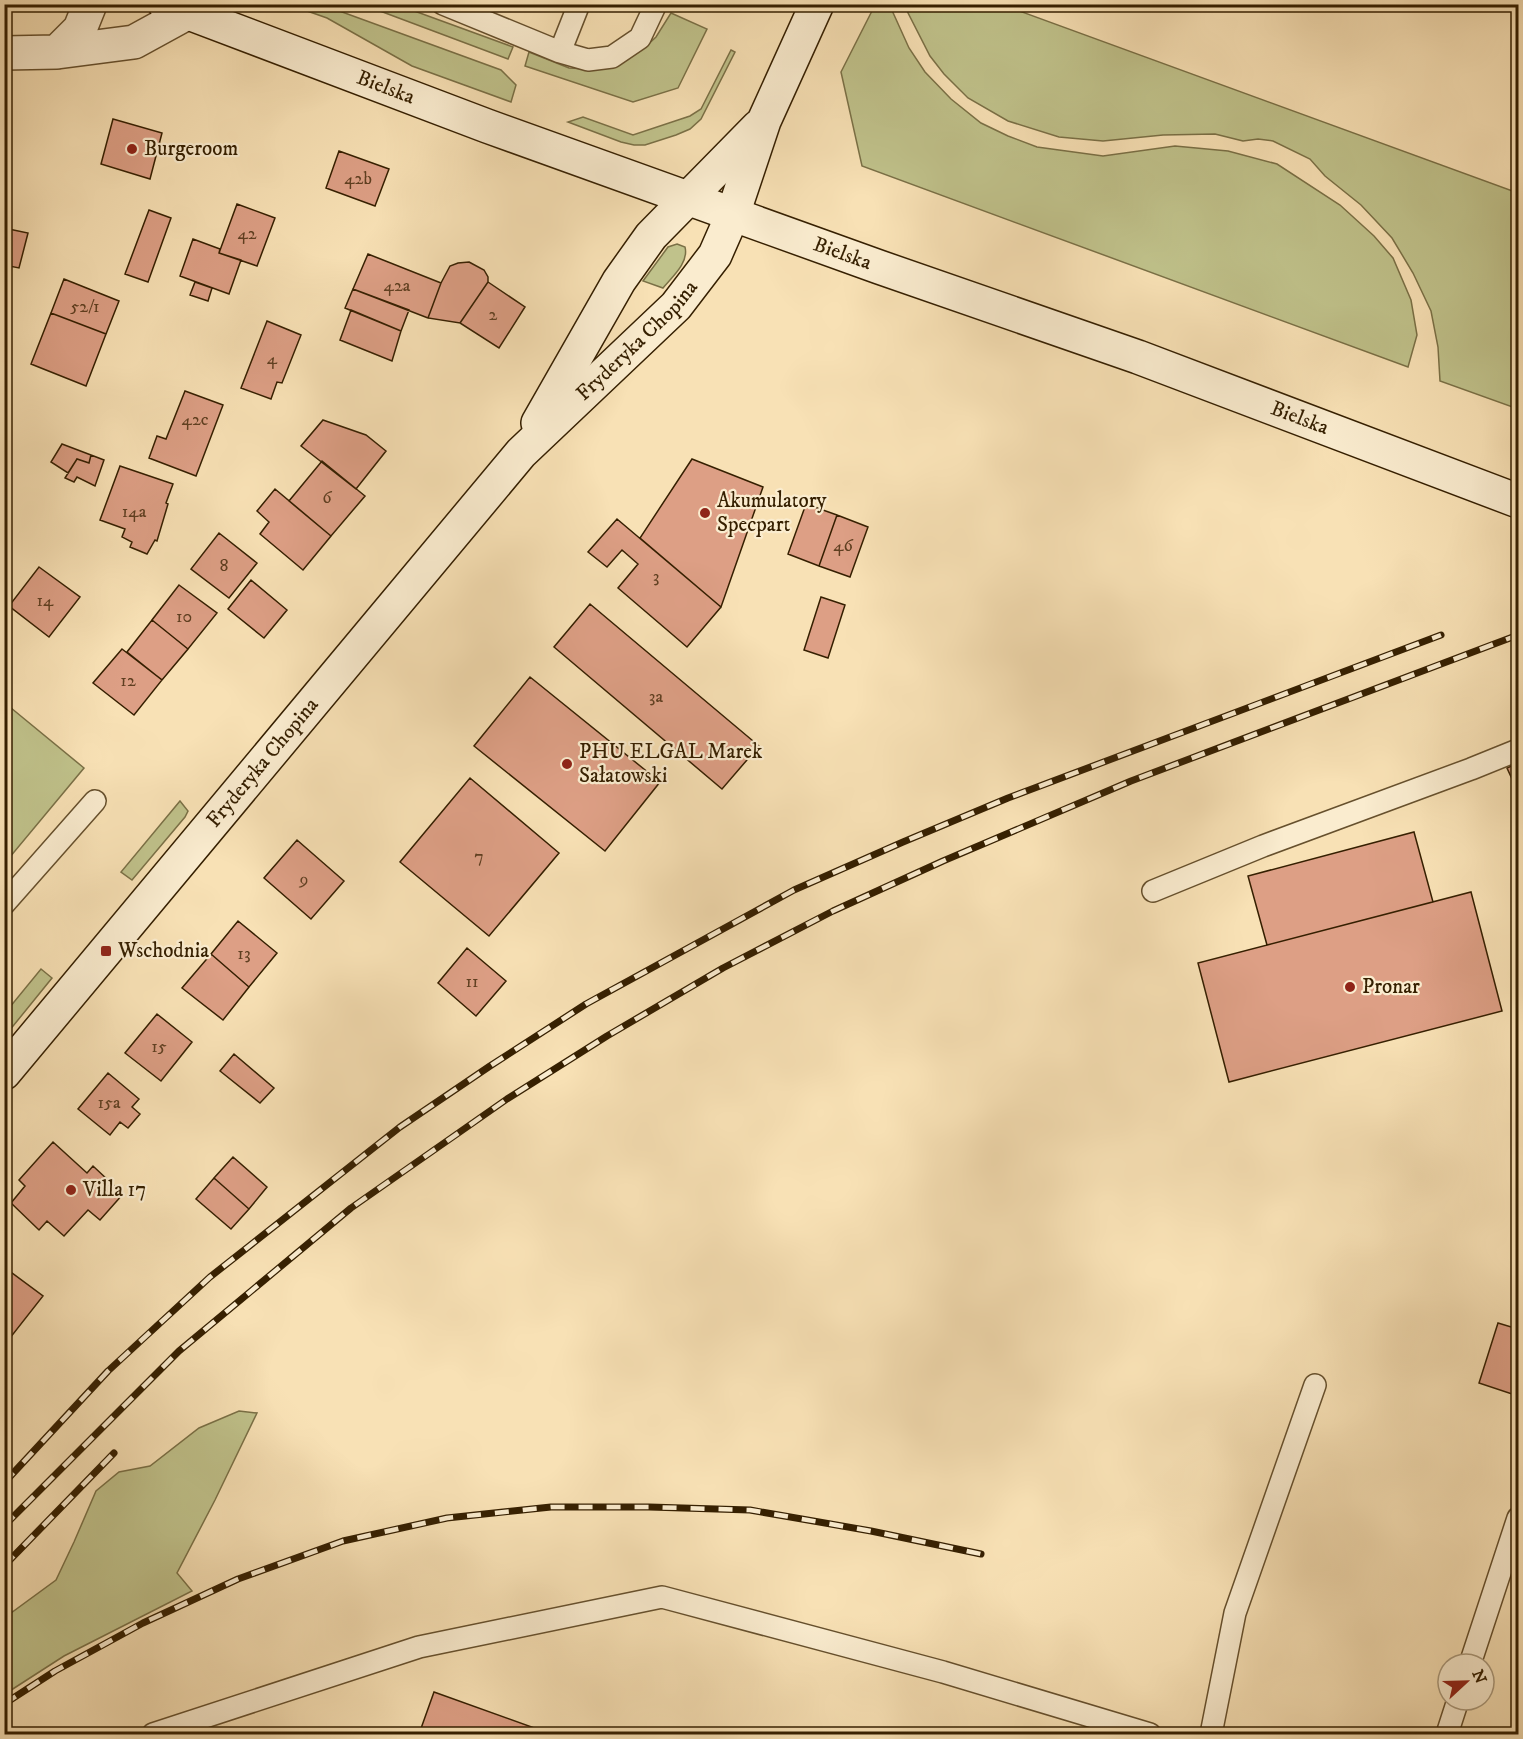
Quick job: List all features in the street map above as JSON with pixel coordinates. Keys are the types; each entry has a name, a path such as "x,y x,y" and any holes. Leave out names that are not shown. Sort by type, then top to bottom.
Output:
{"street":[{"path":"57,52 80,29 90,4"},
{"path":"764,120 818,4"},
{"path":"4,53 57,52 134,42 177,7"},
{"name":"Bielska","path":"177,7 476,122 1138,357 1518,501"},
{"name":"Fryderyka Chopina","path":"521,453 619,281 651,236 764,120"},
{"name":"Fryderyka Chopina","path":"4,1073 521,453 676,306 715,255 733,214 764,120"}],"lane":[{"path":"443,4 588,60 612,57 640,38 656,4"},
{"path":"560,51 579,4"},
{"path":"1153,891 1263,846 1518,750"},
{"path":"4,904 95,801"},
{"path":"1211,1734 1235,1613 1315,1384"},
{"path":"1474,1652 1518,1518"},
{"path":"153,1734 418,1647 662,1597 943,1672 1150,1734"},
{"path":"1447,1734 1454,1712"}],"green space":[{"path":"290,5 323,5 501,70 516,85 511,102 412,66 327,18"},
{"path":"364,5 398,5 513,47 508,59"},
{"path":"875,5 890,6 909,48 925,72 951,99 981,123 1008,136 1037,147 1103,156 1175,146 1228,151 1277,164 1340,205 1374,236 1393,258 1411,300 1417,335 1408,367 862,166 841,72"},
{"path":"904,5 1003,5 1518,193 1518,409 1440,381 1438,347 1431,311 1413,273 1392,238 1361,205 1325,176 1310,159 1273,141 1258,139 1243,141 1215,134 1163,135 1103,141 1059,137 1008,121 968,98 944,74 930,56"},
{"path":"671,13 707,29 678,88 633,102 525,66 529,52 569,68 587,69 644,48 656,37"},
{"path":"731,50 735,52 701,119 690,129 645,145 634,145 568,122 583,117 633,135 690,116 701,109"},
{"path":"677,244 685,247 685,259 663,288 643,281 668,247"},
{"path":"5,703 84,768 5,863"},
{"path":"180,801 188,811 185,817 132,880 121,872"},
{"path":"41,969 52,978 5,1036 5,1013"},
{"path":"239,1411 257,1413 177,1573 192,1591 64,1656 5,1694 5,1621 7,1616 56,1580 96,1491 119,1472 150,1466 199,1428"}],"building":[{"name":"Burgeroom","path":"113,119 162,133 150,179 101,164"},
{"path":"339,151 389,169 375,206 326,188"},
{"path":"237,204 275,218 257,266 219,253"},
{"path":"149,210 171,218 148,282 125,274"},
{"path":"4,228 28,233 19,268 4,265"},
{"path":"193,239 220,249 219,253 241,260 229,294 180,276"},
{"path":"368,254 441,283 428,318 353,289"},
{"path":"469,262 484,270 488,282 460,323 428,318 450,266"},
{"path":"64,279 119,301 106,334 51,313"},
{"path":"195,282 212,288 208,301 190,295"},
{"path":"488,282 525,307 499,348 460,323"},
{"path":"353,289 409,310 401,331 345,308"},
{"path":"351,310 401,331 392,361 340,340"},
{"path":"51,313 106,334 86,386 31,364"},
{"path":"267,321 301,335 282,383 277,382 271,399 241,388"},
{"path":"185,391 223,405 196,476 149,458 157,436 166,439"},
{"path":"323,420 366,435 386,451 356,489 301,446"},
{"path":"62,444 91,455 89,463 77,459 68,473 51,462"},
{"path":"91,455 104,460 95,486 77,477 74,482 65,478 77,459 89,463"},
{"name":"Akumulatory Specpart","path":"692,459 763,487 721,607 640,538"},
{"path":"322,461 365,496 331,536 289,501"},
{"path":"120,466 173,484 157,541 155,540 147,554 130,547 132,542 122,537 125,529 100,520"},
{"path":"275,489 331,536 303,570 260,534 269,522 257,511"},
{"path":"806,504 837,515 819,566 788,554"},
{"path":"837,515 868,527 850,577 819,566"},
{"path":"617,519 721,607 687,647 618,588 638,564 622,550 607,567 588,552"},
{"path":"219,533 257,563 229,598 191,569"},
{"path":"39,567 80,597 49,637 9,606"},
{"path":"251,580 287,610 264,638 228,609"},
{"path":"179,585 217,613 188,649 152,620"},
{"path":"821,597 845,605 828,658 804,650"},
{"path":"590,604 759,746 722,789 554,647"},
{"path":"152,620 188,649 162,680 127,652"},
{"path":"122,649 162,680 134,715 93,683"},
{"name":"PHU ELGAL Marek Sałatowski","path":"530,677 660,782 605,851 474,746"},
{"path":"1518,763 1518,792 1507,768"},
{"path":"470,778 559,853 489,936 400,862"},
{"path":"1414,832 1433,902 1267,945 1248,876"},
{"path":"297,840 344,881 311,919 264,878"},
{"name":"Pronar","path":"1471,892 1502,1011 1229,1082 1198,963"},
{"path":"238,921 277,953 249,987 211,954"},
{"path":"467,948 506,981 476,1016 438,983"},
{"path":"211,954 249,987 223,1020 182,988"},
{"path":"157,1014 192,1042 161,1081 125,1053"},
{"path":"234,1054 274,1088 260,1103 220,1071"},
{"path":"108,1073 139,1099 132,1107 140,1114 128,1128 120,1122 110,1135 78,1109"},
{"name":"Villa 17","path":"53,1142 87,1173 93,1166 123,1194 100,1220 88,1210 64,1236 47,1221 39,1230 11,1203 25,1186 19,1180"},
{"path":"233,1157 267,1187 249,1209 214,1178"},
{"path":"214,1178 249,1209 231,1229 196,1199"},
{"path":"4,1267 43,1296 10,1338 4,1333"},
{"path":"1498,1323 1518,1329 1518,1396 1479,1383"},
{"path":"434,1692 551,1734 419,1734"},
{"path":"942,1729 957,1734 940,1734"}],"railway":[{"path":"4,1483 108,1371 210,1277 400,1127 586,1004 794,890 903,842 1008,798 1441,635"},
{"path":"4,1526 179,1351 351,1208 507,1099 607,1036 723,968 833,911 943,861 1131,781 1518,635"},
{"path":"4,1566 114,1453"},
{"path":"4,1704 55,1671 143,1623 238,1579 343,1541 447,1518 551,1507 750,1510 871,1531 981,1554"}],"place":[{"name":"Burgeroom","path":"132,149"},
{"name":"Akumulatory Specpart","path":"705,513"},
{"name":"PHU ELGAL Marek Sałatowski","path":"567,764"},
{"name":"Wschodnia","path":"106,951"},
{"name":"Pronar","path":"1350,987"},
{"name":"Villa 17","path":"71,1190"}]}
